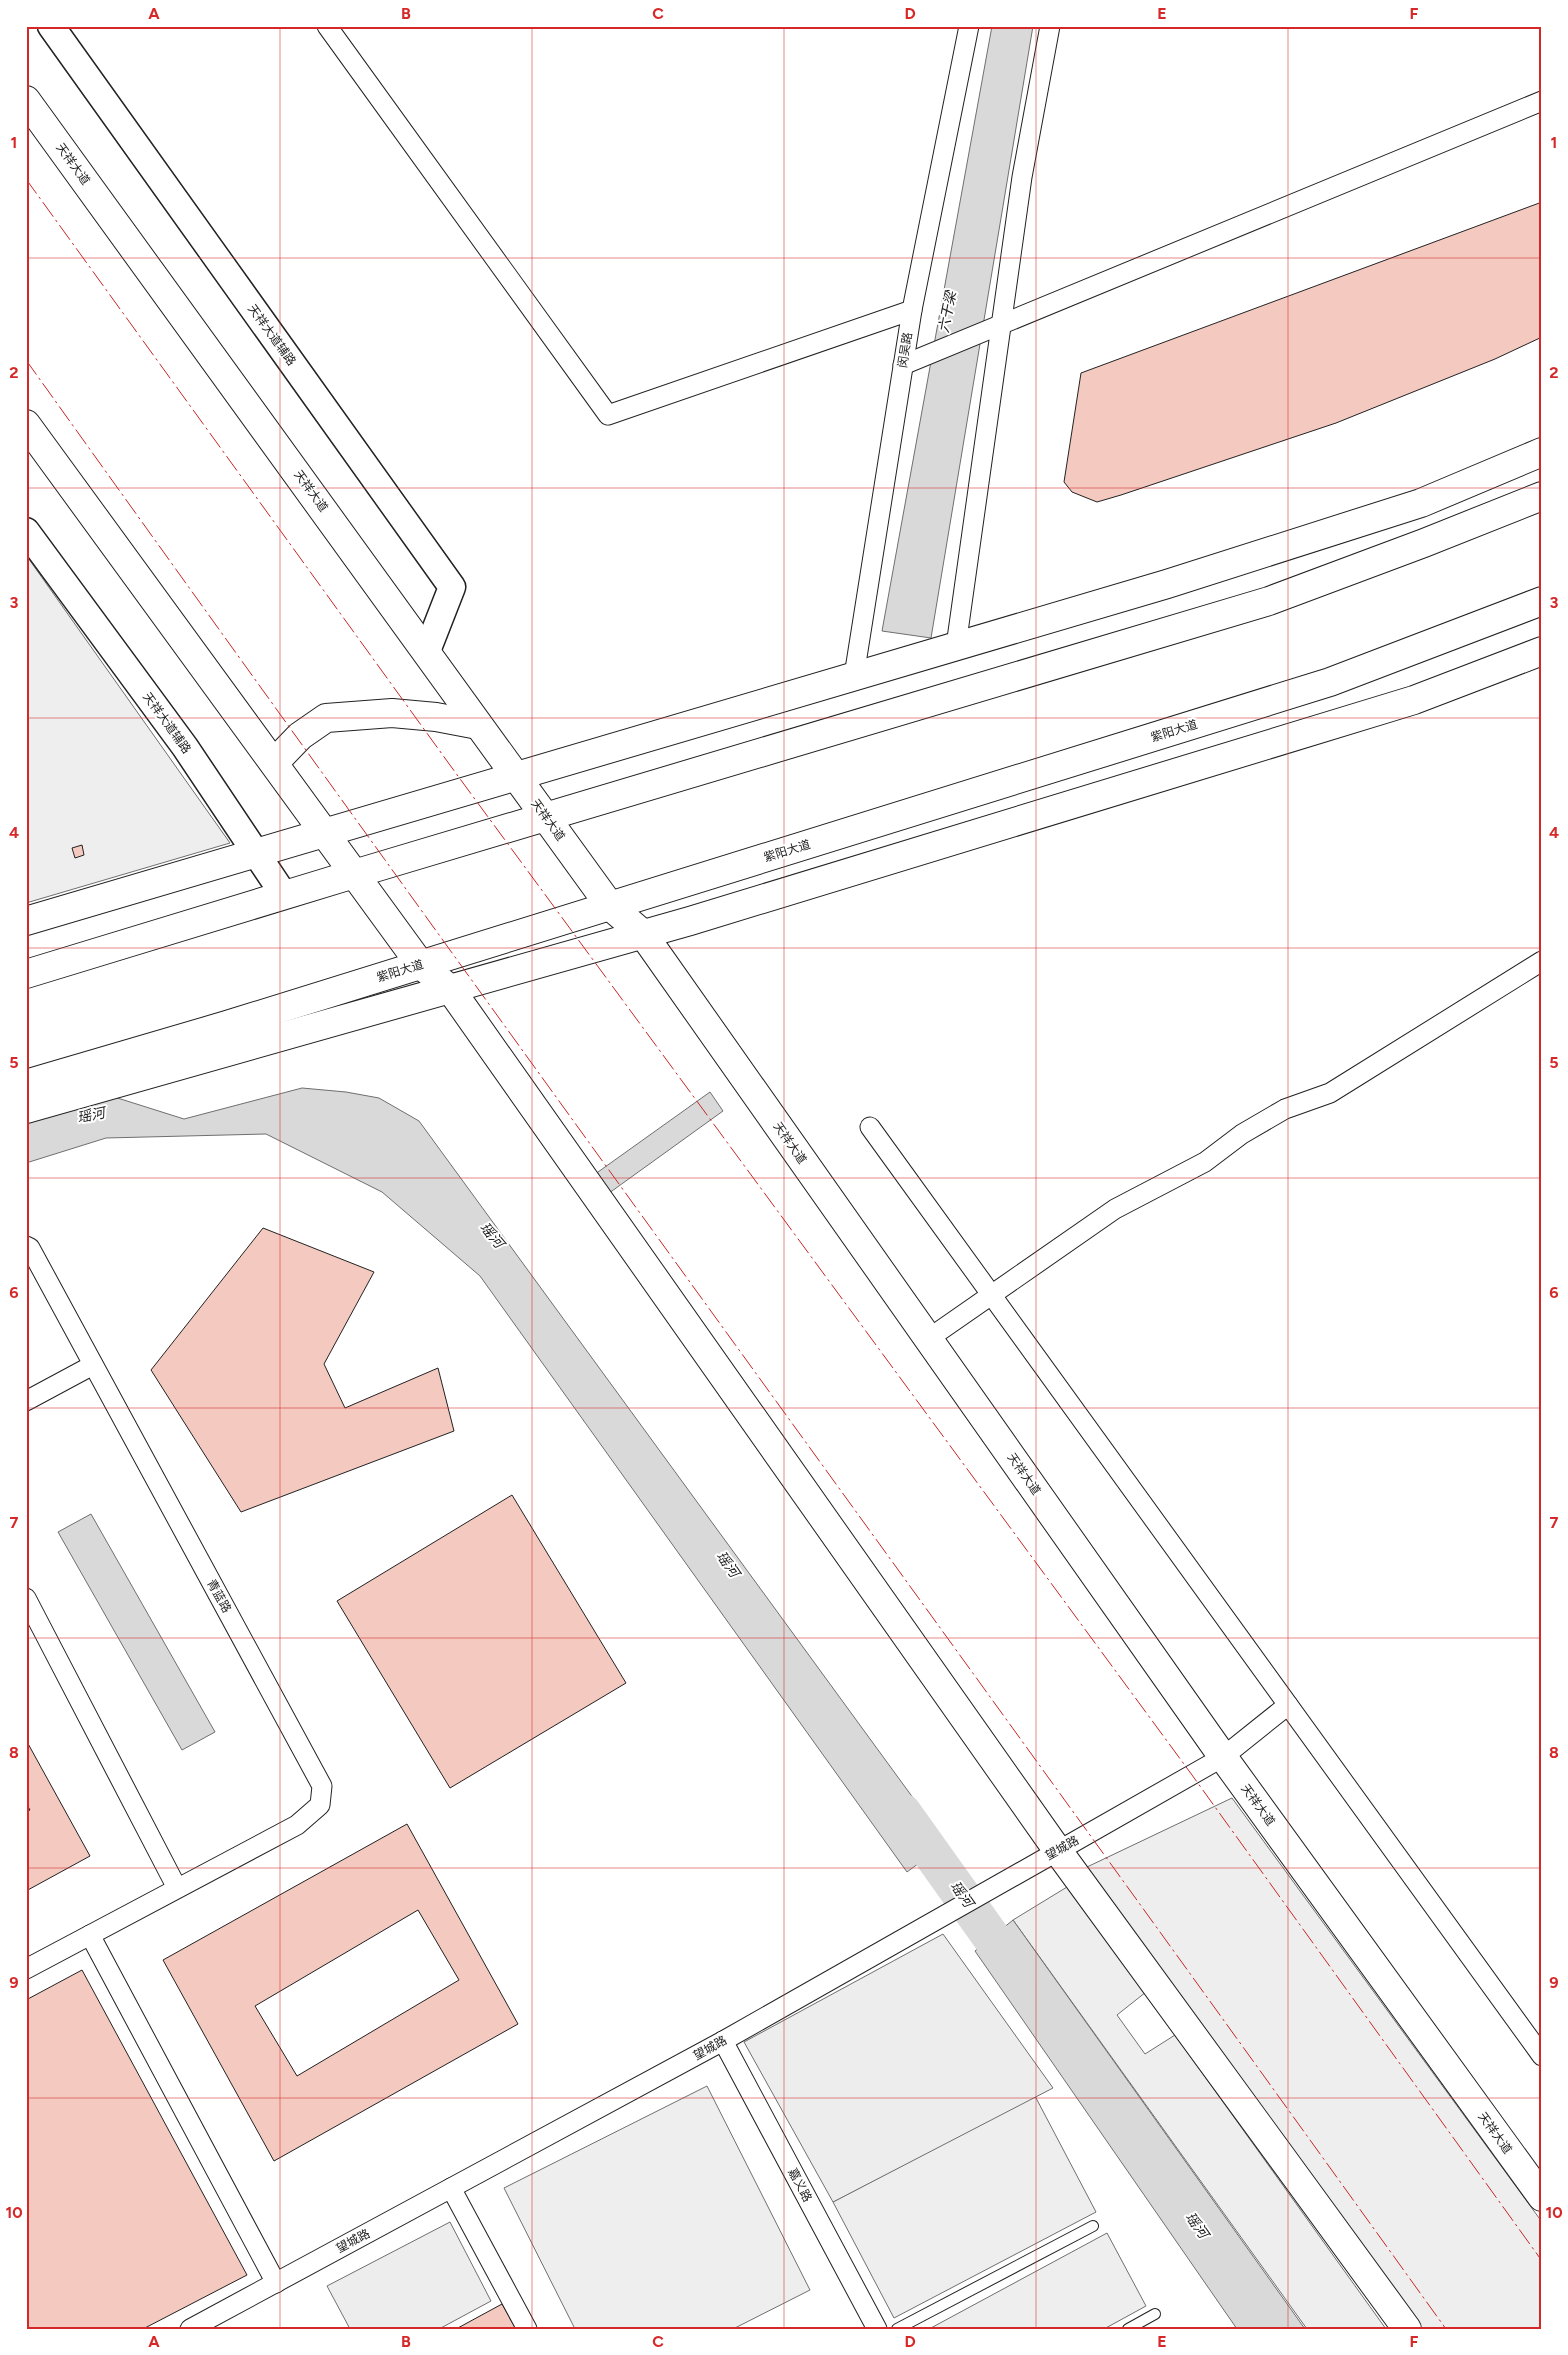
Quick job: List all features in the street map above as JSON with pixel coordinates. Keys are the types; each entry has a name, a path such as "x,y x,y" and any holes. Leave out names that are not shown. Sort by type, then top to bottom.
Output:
{"main road":[{"name":"天祥大道辅路","path":"51,26 452,587 428,651"},
{"name":"天祥大道","path":"26,100 428,651 478,725 517,775 610,906 643,934 1223,1756 1542,2197"},
{"path":"26,424 420,964 450,990 1058,1851 1407,2329"},
{"path":"26,921 1167,584 1421,503 1542,452"},
{"path":"26,974 546,816 1269,601 1424,543 1542,496"},
{"name":"天祥大道辅路","path":"26,531 185,747 284,895"},
{"name":"紫阳大道","path":"26,1084 610,906 1330,682 1542,602"},
{"path":"26,1109 643,934 1414,700 1542,651"},
{"path":"274,763 300,736 326,718 392,713 436,717 478,725"}],"street":[{"path":"327,26 608,415 912,310"},
{"name":"闵吴路","path":"854,676 912,310 969,26"},
{"path":"956,646 1022,177 1050,26"},
{"path":"903,365 1542,101"},
{"path":"928,1339 1115,1209 1205,1162 1242,1134 1285,1110 1330,1093 1542,961"},
{"path":"870,1127 1542,2056"},
{"name":"青蓝路","path":"26,1246 30,1248 322,1786 320,1805 297,1825 26,1969"},
{"path":"26,1401 93,1365"},
{"path":"26,1598 177,1888"},
{"name":"望城路","path":"190,2329 722,2041 1058,1851 1223,1756 1288,1705"},
{"path":"90,1935 276,2283"},
{"name":"嘉义路","path":"722,2041 877,2329"},
{"path":"451,2188 527,2329"}],"lane":[{"path":"897,2329 1093,2226"},
{"path":"1128,2329 1155,2314"}],"shaded area":[{"path":"26,555 230,843 26,903"},
{"path":"1232,1798 1542,2222 1542,2329 1420,2329 1087,1867"},
{"path":"1067,1887 1146,1992 1117,2015 1145,2054 1175,2035 1386,2329 1307,2329 1013,1920"},
{"path":"943,1934 1053,2088 833,2202 744,2042"},
{"path":"707,2086 810,2290 733,2329 575,2329 504,2188"},
{"path":"1035,2096 1096,2212 894,2318 833,2202"},
{"path":"450,2222 491,2301 439,2329 350,2329 327,2286"},
{"path":"1107,2233 1146,2306 1104,2329 929,2329"}],"water":[{"name":"六干梁","path":"992,26 1033,26 931,638 882,631"},
{"path":"302,1088 346,1092 379,1098 419,1121 946,1843 907,1872 480,1276 382,1192 266,1134 106,1138 26,1163 26,1119 108,1095 184,1119"},
{"path":"710,1092 723,1111 605,1196 591,1177"},
{"path":"91,1514 215,1732 182,1750 58,1532"},
{"path":"1013,1920 1305,2329 1237,2329 975,1951"}],"building":[{"path":"1542,202 1542,337 1495,359 1336,423 1121,495 1097,502 1072,492 1064,482 1081,373"},
{"path":"82,845 84,855 75,858 72,848"},
{"path":"263,1228 374,1272 324,1364 345,1408 438,1368 454,1431 241,1512 151,1370"},
{"path":"512,1495 626,1683 450,1788 337,1601"},
{"path":"26,1740 90,1856 26,1891 26,1812 30,1810 26,1803"},
{"path":"407,1824 518,2024 274,2161 163,1960","holes":["418,1910 459,1980 297,2076 255,2006"]},
{"path":"82,1970 247,2275 143,2329 26,2329 26,2000"},
{"path":"502,2304 516,2329 456,2329"}],"waterway":[{"name":"瑶河","path":"902,1812 1021,1979"}],"power":[{"path":"26,179 455,772 1192,1775 1542,2261"},
{"path":"26,360 1446,2329"}]}
